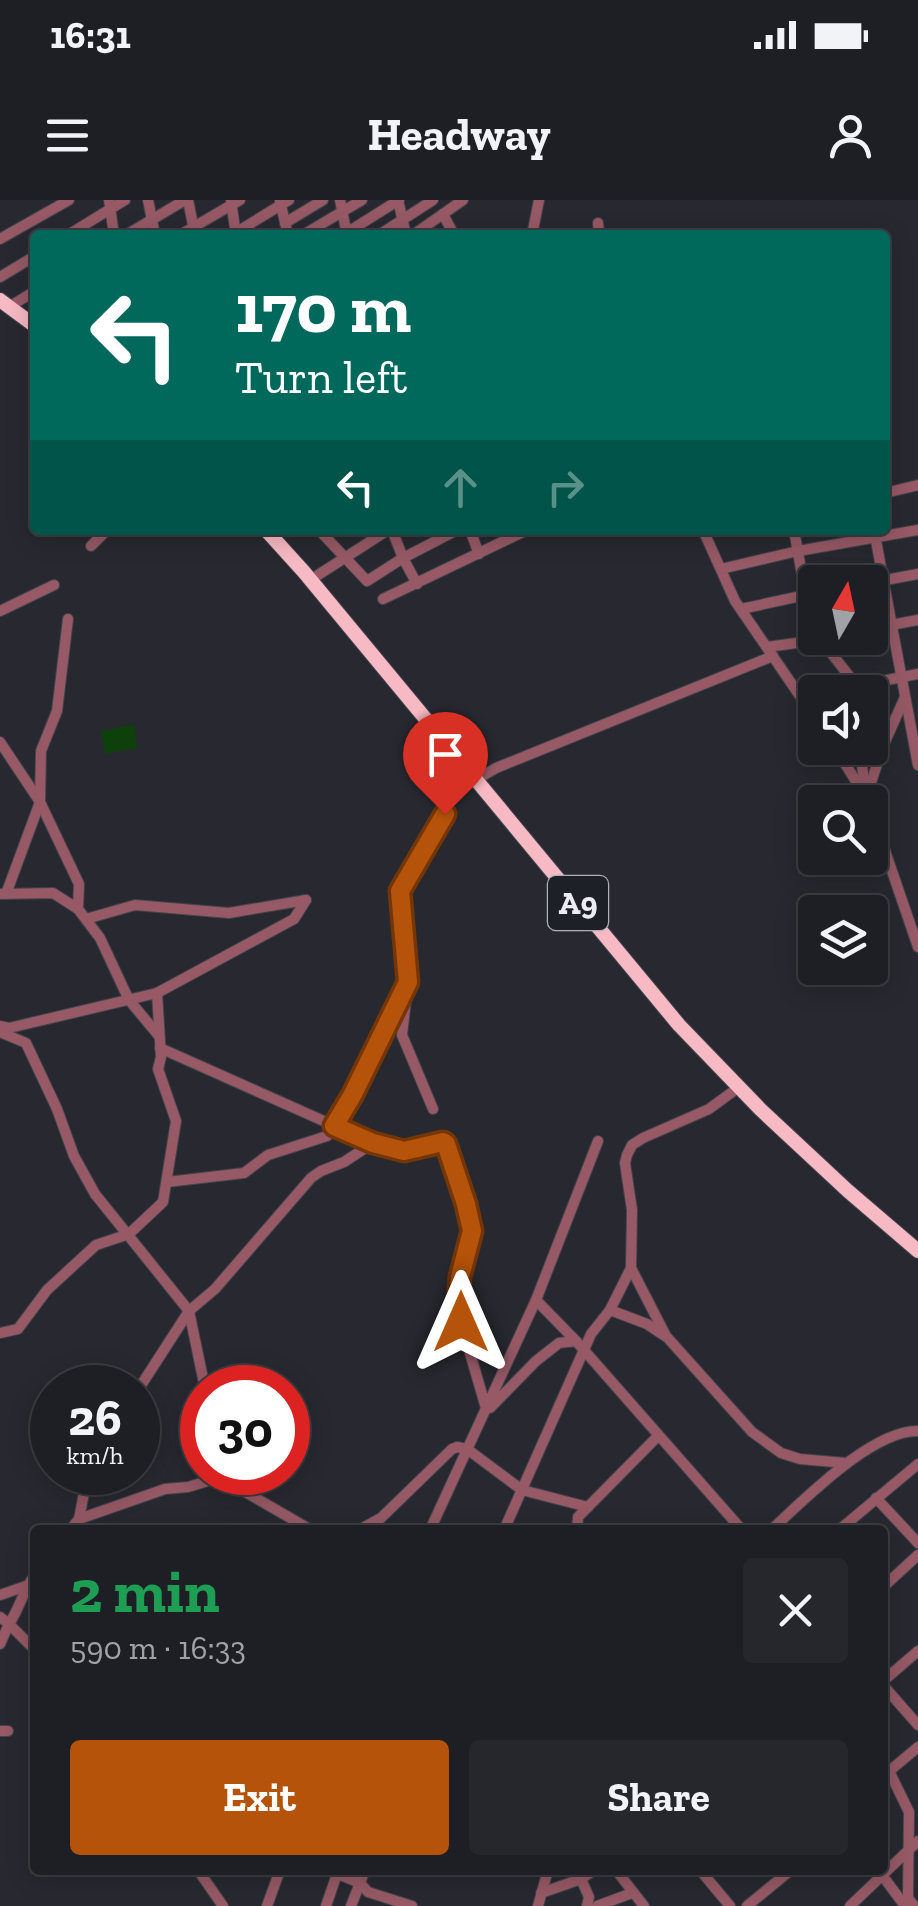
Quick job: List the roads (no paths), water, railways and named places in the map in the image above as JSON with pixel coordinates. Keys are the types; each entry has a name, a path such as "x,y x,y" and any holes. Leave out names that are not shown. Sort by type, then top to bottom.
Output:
{"highway":[{"path":"3,306 30,323"},
{"path":"3,306 30,333"},
{"name":"A9","path":"271,535 669,1012 739,1087 848,1191 918,1251"},
{"name":"A9","path":"283,535 686,1018 767,1102 918,1238"}],"street":[{"path":"0,239 69,200"},
{"path":"75,230 110,204 126,200"},
{"path":"148,200 154,230"},
{"path":"134,230 187,200 194,230"},
{"path":"287,229 323,200"},
{"path":"310,230 341,206 362,200"},
{"path":"352,230 398,200 407,230"},
{"path":"387,230 433,200"},
{"path":"418,230 463,200"},
{"path":"533,230 539,200"},
{"path":"195,230 234,202"},
{"path":"234,202 234,230"},
{"path":"240,230 283,202 287,229"},
{"path":"110,204 113,230"},
{"path":"444,214 450,230"},
{"path":"0,277 30,259"},
{"path":"3,306 30,293"},
{"path":"890,492 918,485"},
{"path":"890,533 918,530"},
{"path":"91,546 102,535"},
{"path":"327,535 367,580 447,535"},
{"path":"318,575 381,535"},
{"path":"392,535 418,584"},
{"path":"472,535 479,554"},
{"path":"383,599 517,535"},
{"path":"705,535 741,609 798,693"},
{"path":"795,535 802,565"},
{"path":"721,568 870,535"},
{"path":"875,535 880,565"},
{"path":"888,579 918,574"},
{"path":"0,611 54,586"},
{"path":"741,609 798,597"},
{"path":"888,608 901,678 910,703 918,765"},
{"path":"68,619 57,711 41,750 40,802 3,894 53,893 82,914 100,938 129,1000 160,1042 373,1143 404,1151 446,1144 472,1231 458,1303 486,1411"},
{"path":"888,626 918,620"},
{"path":"484,775 770,652 798,646"},
{"path":"888,681 918,674"},
{"path":"871,785 884,744 910,703"},
{"path":"0,742 40,802 79,884 82,914"},
{"path":"433,1109 402,1035 408,982 400,891 445,814"},
{"path":"888,860 918,947"},
{"path":"0,1030 158,993 294,919 306,900 229,913 134,905 82,914"},
{"path":"167,1182 244,1173 268,1155 328,1136 408,982"},
{"path":"0,1333 18,1330 48,1290 96,1245 128,1234 163,1202 176,1121 158,1068 158,993"},
{"path":"0,1030 26,1043 74,1156 96,1194 189,1312 200,1365"},
{"path":"506,1525 580,1346 610,1310 631,1268 632,1210 625,1162 632,1145 709,1109 739,1087"},
{"path":"432,1525 536,1300 598,1141"},
{"path":"154,1365 189,1312 215,1289 311,1178 373,1143"},
{"path":"631,1268 666,1336 752,1432 781,1453 800,1459 846,1462"},
{"path":"536,1300 738,1525"},
{"path":"610,1310 666,1336"},
{"path":"486,1411 559,1343 580,1346"},
{"path":"777,1525 846,1462 890,1437 918,1431"},
{"path":"577,1525 578,1516 658,1436"},
{"path":"368,1525 381,1518 458,1447 468,1448 522,1490 588,1506"},
{"path":"845,1525 918,1464"},
{"path":"74,1525 79,1520 180,1488"},
{"path":"79,1520 84,1495"},
{"path":"251,1495 302,1525"},
{"path":"876,1498 918,1543"},
{"path":"888,1582 918,1555"},
{"path":"0,1644 5,1620 16,1613 30,1581"},
{"path":"0,1595 26,1586"},
{"path":"5,1620 30,1645"},
{"path":"888,1678 918,1651"},
{"path":"888,1690 918,1725"},
{"path":"888,1772 918,1747"},
{"path":"888,1777 909,1812 908,1898 914,1906"},
{"path":"888,1867 918,1841"},
{"path":"201,1875 223,1906"},
{"path":"267,1906 278,1875"},
{"path":"326,1906 333,1875"},
{"path":"343,1875 360,1883 368,1892 412,1906"},
{"path":"350,1906 363,1875"},
{"path":"538,1906 546,1875"},
{"path":"541,1893 587,1875"},
{"path":"619,1875 644,1906"},
{"path":"704,1875 730,1906"},
{"path":"747,1906 784,1875"},
{"path":"850,1906 878,1875"},
{"path":"882,1875 905,1906"},
{"path":"581,1879 590,1897 587,1906"},
{"path":"596,1906 632,1893"}]}
